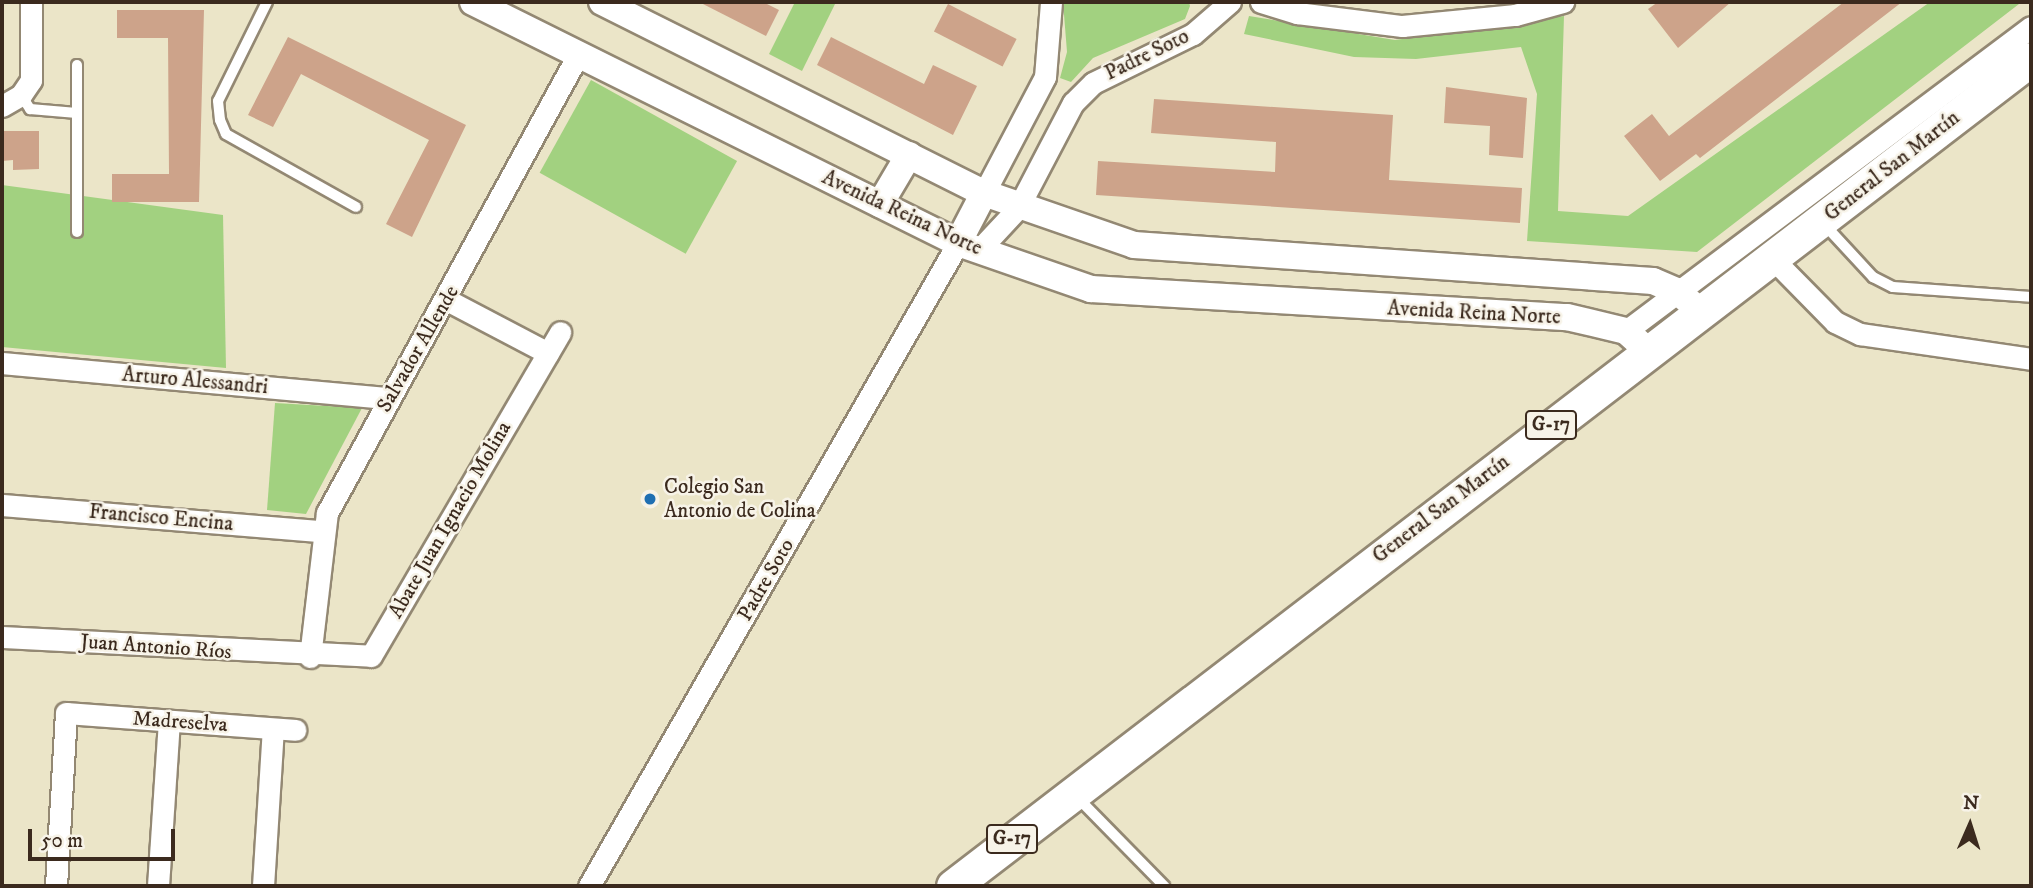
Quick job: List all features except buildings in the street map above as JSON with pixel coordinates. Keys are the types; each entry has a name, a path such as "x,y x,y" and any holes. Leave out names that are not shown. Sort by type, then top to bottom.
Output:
{"main road":[{"name":"General San Martín","path":"953,886 1689,301 1772,258 2031,59"}],"street":[{"path":"11,101 31,80 31,2"},
{"name":"Avenida Reina Norte","path":"473,2 968,247 1129,296 1567,317 1637,341"},
{"name":"Avenida Reina Norte","path":"602,2 984,193 1018,208 1134,245 1653,281 1689,301"},
{"path":"968,247 984,193 1045,77 1051,2"},
{"name":"Padre Soto","path":"591,883 968,247 1018,208 1073,103 1093,83 1193,34 1230,2"},
{"path":"1261,2 1309,15 1402,26 1515,15 1563,2"},
{"name":"General San Martín","path":"1689,301 2031,27"},
{"name":"Salvador Allende","path":"310,657 320,531 389,398 447,300 578,55"},
{"path":"880,204 909,155"},
{"path":"1772,258 1835,322 1860,334 2031,359"},
{"path":"447,300 548,353"},
{"name":"Abate Juan Ignacio Molina","path":"310,657 371,656 559,332"},
{"name":"Arturo Alessandri","path":"2,363 389,398"},
{"name":"Francisco Encina","path":"2,505 320,531"},
{"name":"Juan Antonio Ríos","path":"2,637 310,657"},
{"name":"Madreselva","path":"56,886 66,713 284,730 263,886"},
{"path":"158,886 169,721"}],"lane":[{"path":"267,2 218,101 220,120 226,134 356,207"},
{"path":"77,65 77,232"},
{"path":"11,101 30,109 77,113"},
{"path":"1821,221 1873,277 1893,288 2031,297"},
{"path":"1072,792 1164,886"}],"green space":[{"path":"795,2 836,2 802,71 769,54"},
{"path":"1063,2 1189,2 1190,6 1185,19 1093,58 1071,82 1060,78 1067,52"},
{"path":"1930,2 2019,4 1697,252 1527,241 1537,94 1521,47 1416,59 1354,57 1244,34 1249,16 1395,40 1564,16 1558,211 1628,216"},
{"path":"591,80 737,161 686,254 540,173"},
{"path":"2,185 223,215 226,368 2,347"},
{"path":"275,403 362,408 306,514 267,510"}],"place":[{"name":"Colegio San Antonio de Colina","path":"650,499"}]}
